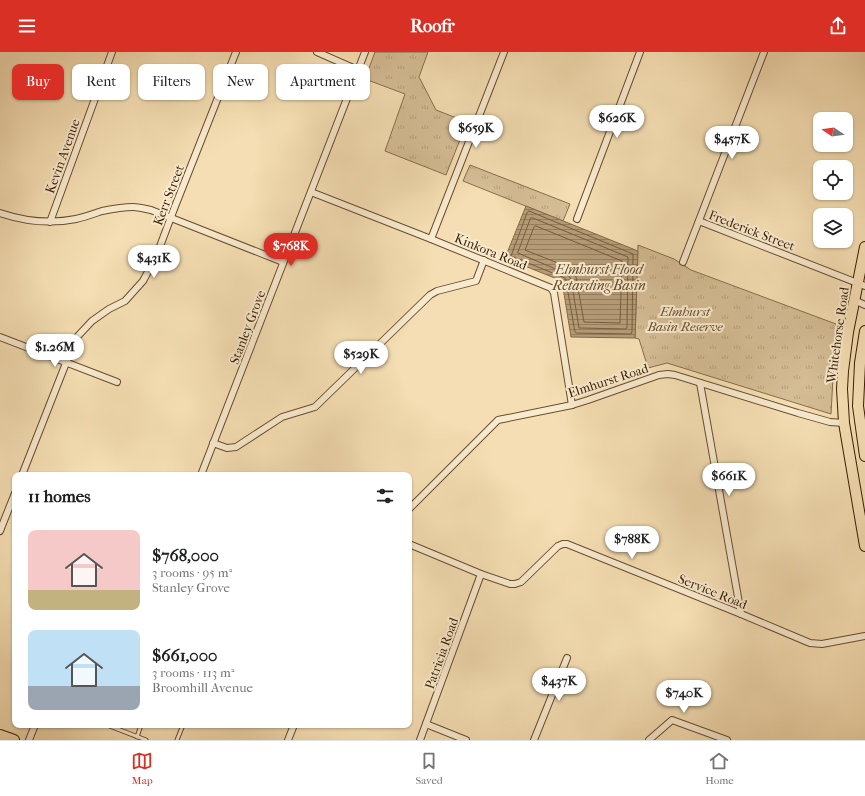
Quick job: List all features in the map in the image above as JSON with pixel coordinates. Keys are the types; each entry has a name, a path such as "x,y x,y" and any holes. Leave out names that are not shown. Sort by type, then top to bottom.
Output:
{"main road":[{"name":"Whitehorse Road","path":"865,247 861,285 854,300 846,346 842,395 844,423 865,546"},
{"name":"Whitehorse Road","path":"865,330 860,363 858,406 865,456"},
{"path":"0,735 14,740"}],"street":[{"name":"Kevin Avenue","path":"50,222 112,52"},
{"name":"Kerr Street","path":"23,472 77,337 92,321 125,301 143,281 156,257 236,52"},
{"path":"317,52 344,64"},
{"name":"Stanley Grove","path":"360,64 365,52"},
{"path":"431,239 504,52"},
{"path":"577,219 640,52"},
{"path":"683,262 764,52"},
{"name":"Stanley Grove","path":"202,472 346,100"},
{"name":"Kinkora Road","path":"311,192 551,288 554,293 572,405"},
{"path":"0,213 36,221 50,222 90,216 103,211 134,207 151,210 283,262"},
{"name":"Frederick Street","path":"699,221 861,285"},
{"path":"213,443 227,448 236,447 282,417 315,407 430,295 437,291 476,281 484,260"},
{"path":"854,300 865,305"},
{"path":"0,337 117,382"},
{"name":"Elmhurst Road","path":"412,506 498,420 572,405 659,374 675,375 817,419 844,423"},
{"path":"700,383 741,614"},
{"path":"0,531 12,501"},
{"name":"Service Road","path":"412,545 481,574 510,584 515,584 521,582 558,546 563,544 814,644 822,644 865,636"},
{"name":"Patricia Road","path":"420,740 481,574"},
{"path":"534,740 567,658"},
{"path":"649,740 672,720 727,740"},
{"path":"426,724 466,740"},
{"path":"29,740 34,728"},
{"path":"288,740 293,728"}],"lane":[{"path":"114,728 146,740"},
{"path":"137,737 140,728"},
{"path":"177,740 182,728"}],"green space":[{"path":"375,52 428,52 419,77 436,110 467,122 446,175 385,151 405,94 370,81 370,66"},
{"path":"470,165 570,204 563,221 463,181"},
{"name":"Elmhurst Basin Reserve","path":"638,245 674,259 691,270 836,324 831,414 667,363 648,368 639,339 635,338"}],"water":[{"name":"Elmhurst Flood Retarding Basin","path":"526,206 638,251 635,338 571,337 562,281 505,258"}]}
